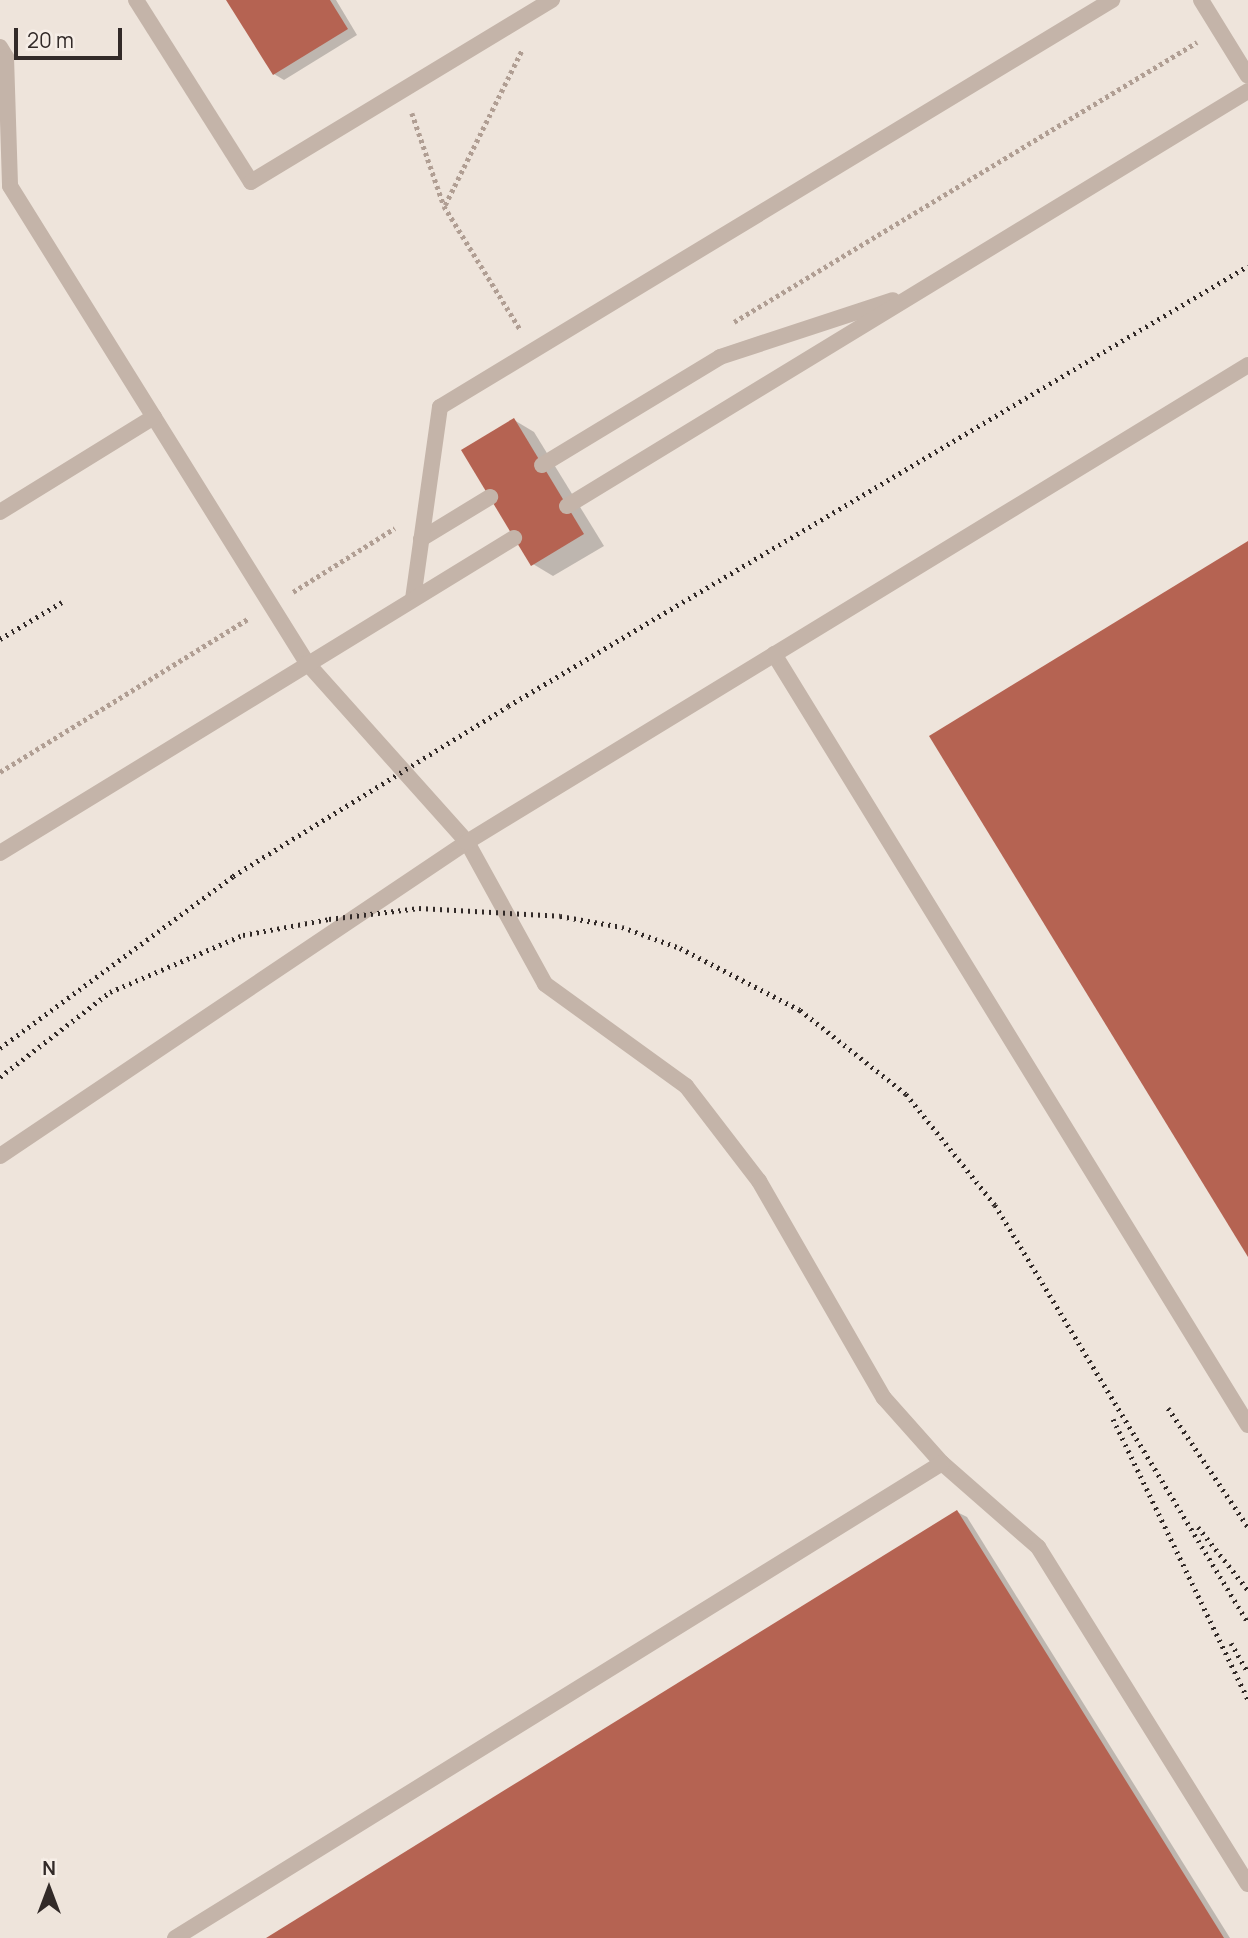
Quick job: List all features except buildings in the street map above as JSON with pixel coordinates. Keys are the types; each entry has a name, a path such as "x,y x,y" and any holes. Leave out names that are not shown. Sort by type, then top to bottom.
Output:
{"lane":[{"path":"136,0 251,181 549,2"},
{"path":"413,599 440,407 1112,0"},
{"path":"1201,0 1248,76"},
{"path":"0,47 6,57 5,189 154,417 307,663 467,842 545,984 686,1086 759,1181 884,1398 942,1463 1038,1547 1248,1884"},
{"path":"567,506 1248,91"},
{"path":"542,465 720,358 921,291"},
{"path":"0,1156 467,842 1248,365"},
{"path":"0,512 154,417"},
{"path":"421,539 490,497"},
{"path":"0,853 514,538"},
{"path":"774,654 1248,1425"},
{"path":"176,1938 942,1463"}],"path":[{"path":"444,206 549,2"},
{"path":"732,323 1218,29"},
{"path":"404,89 444,206 533,351"},
{"path":"0,772 425,510"}],"railway":[{"path":"0,1048 233,876 508,706 1248,266"},
{"path":"0,639 62,602"},
{"path":"0,1077 110,992 243,935 329,919 419,908 560,916 622,927 680,948 800,1010 906,1094 995,1205 1248,1623"},
{"path":"1168,1408 1248,1527"},
{"path":"1113,1419 1248,1700"},
{"path":"1198,1527 1248,1590"},
{"path":"1231,1643 1248,1673"}]}
